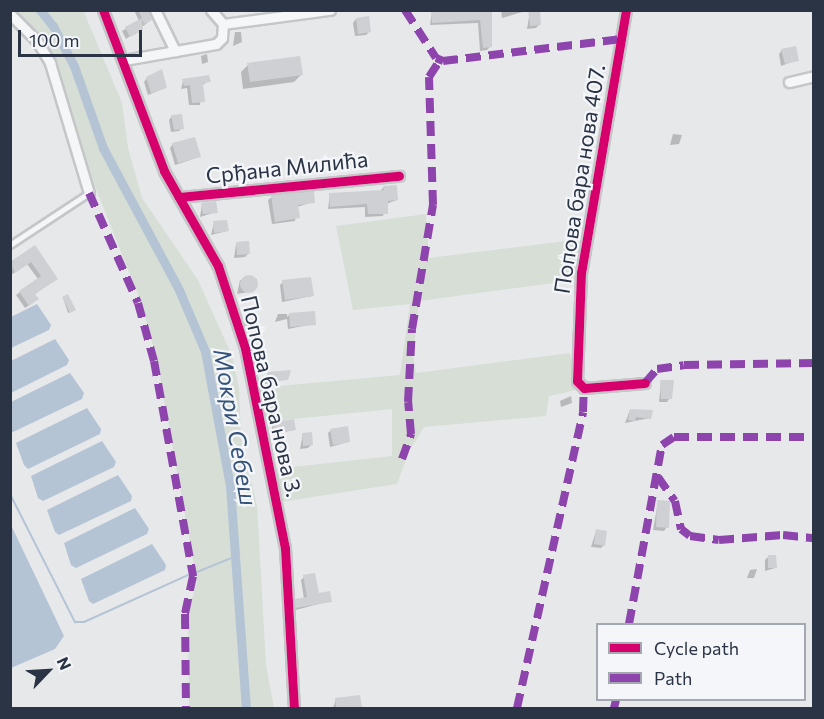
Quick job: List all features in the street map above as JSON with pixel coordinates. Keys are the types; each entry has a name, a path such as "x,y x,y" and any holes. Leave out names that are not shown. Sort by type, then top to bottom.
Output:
{"street":[{"name":"Попова бара нова 3.","path":"103,10 124,60 164,171 218,266 245,348 285,548 294,708"},
{"path":"155,10 175,51"},
{"path":"124,60 216,44 222,38 223,24 211,10"},
{"path":"223,24 330,10"},
{"name":"Попова бара нова 407.","path":"626,10 581,272 577,375 584,388 645,382"},
{"path":"10,14 38,40 50,63 89,193"},
{"path":"789,82 813,76"},
{"name":"Срђана Милића","path":"179,197 399,176"}],"lane":[{"path":"10,245 89,193"}],"shaded area":[{"path":"83,10 122,103 128,148 142,198 198,280 232,356 239,388 241,437 257,506 266,665 274,708 189,708 188,613 197,582 157,360 141,302 96,189 49,48 15,11"},
{"path":"426,214 429,258 582,239 576,280 419,301 413,354 416,373 570,353 576,390 549,396 546,416 424,427 409,451 397,484 280,502 274,469 392,456 392,409 263,422 257,388 400,375 410,304 353,310 336,226"}],"water":[{"path":"37,304 51,325 49,330 11,348 11,317"},
{"path":"55,339 69,360 67,365 11,393 11,361"},
{"path":"70,373 84,393 82,399 11,433 11,402"},
{"path":"87,408 101,429 100,434 28,469 24,465 16,443"},
{"path":"102,441 116,462 114,467 43,501 38,498 31,476"},
{"path":"118,475 132,496 131,501 59,535 55,532 47,510"},
{"path":"135,508 149,529 147,534 76,568 71,565 64,543"},
{"path":"10,523 64,636 55,649 11,668"},
{"path":"152,544 166,565 165,570 93,604 89,601 81,579"}],"building":[{"path":"138,10 148,10 152,20 144,24 142,19 143,30 130,37 125,27 142,18"},
{"path":"431,10 492,10 492,47 483,48 480,20 432,23"},
{"path":"528,10 540,10 541,25 530,26"},
{"path":"369,16 371,32 358,34 356,18"},
{"path":"796,46 799,61 785,64 781,49"},
{"path":"300,56 303,75 250,82 247,63"},
{"path":"162,69 167,88 151,93 146,77"},
{"path":"209,75 211,82 203,83 205,102 192,103 190,85 184,86 182,79"},
{"path":"182,114 184,129 174,130 171,115"},
{"path":"195,137 201,157 178,163 172,143"},
{"path":"397,185 398,200 388,201 388,214 368,214 367,204 330,207 329,193 384,190 383,186"},
{"path":"314,191 315,203 298,205 300,218 275,222 271,195"},
{"path":"216,201 218,213 203,214 201,203"},
{"path":"227,220 229,231 214,233 213,221"},
{"path":"249,241 250,254 237,255 236,242"},
{"path":"35,245 58,279 35,294 39,299 29,306 19,291 41,276 31,262 15,273 10,262"},
{"path":"249,275 255,278 258,284 255,290 249,293 243,290 240,284 243,278"},
{"path":"311,277 314,296 285,300 282,280"},
{"path":"68,294 76,310 70,313 62,297"},
{"path":"315,311 316,325 290,327 289,313"},
{"path":"291,370 288,380 268,382 267,372"},
{"path":"660,380 674,380 672,399 661,399"},
{"path":"630,409 653,410 651,419 636,417 635,421 628,420"},
{"path":"294,419 296,430 274,433 273,422"},
{"path":"348,426 350,442 333,445 330,429"},
{"path":"312,432 313,445 303,446 302,433"},
{"path":"657,500 670,501 669,528 656,527"},
{"path":"596,529 607,531 605,546 594,544"},
{"path":"768,555 776,555 777,568 768,568"},
{"path":"315,573 319,593 330,591 332,602 295,608 295,599 307,597 303,575"},
{"path":"360,695 362,708 336,708 335,698"}],"waterway":[{"name":"Мокри Себеш","path":"40,10 53,26 74,66 103,148 179,290 205,351 230,486 246,708"},
{"path":"10,494 75,622 84,622 188,575"},
{"path":"197,572 236,556"}],"marked path":[{"path":"405,10 436,58 443,61 622,39"},
{"path":"402,459 411,434 408,402 412,329 433,205 429,77 440,60"},
{"path":"89,193 138,303 154,361 193,576 185,614 186,708"},
{"path":"645,383 657,369 684,365 814,363"},
{"path":"517,708 583,412 584,388"},
{"path":"629,623 662,445 674,437 814,437"},
{"path":"658,477 675,501 681,529 690,536 719,540 783,535 814,538"},
{"path":"614,708 616,701"}],"cycle path":[{"path":"103,10 164,171 218,266 245,348 285,548 294,708"},
{"path":"626,10 581,272 577,381 584,388 645,383"},
{"path":"179,197 399,176"}]}
